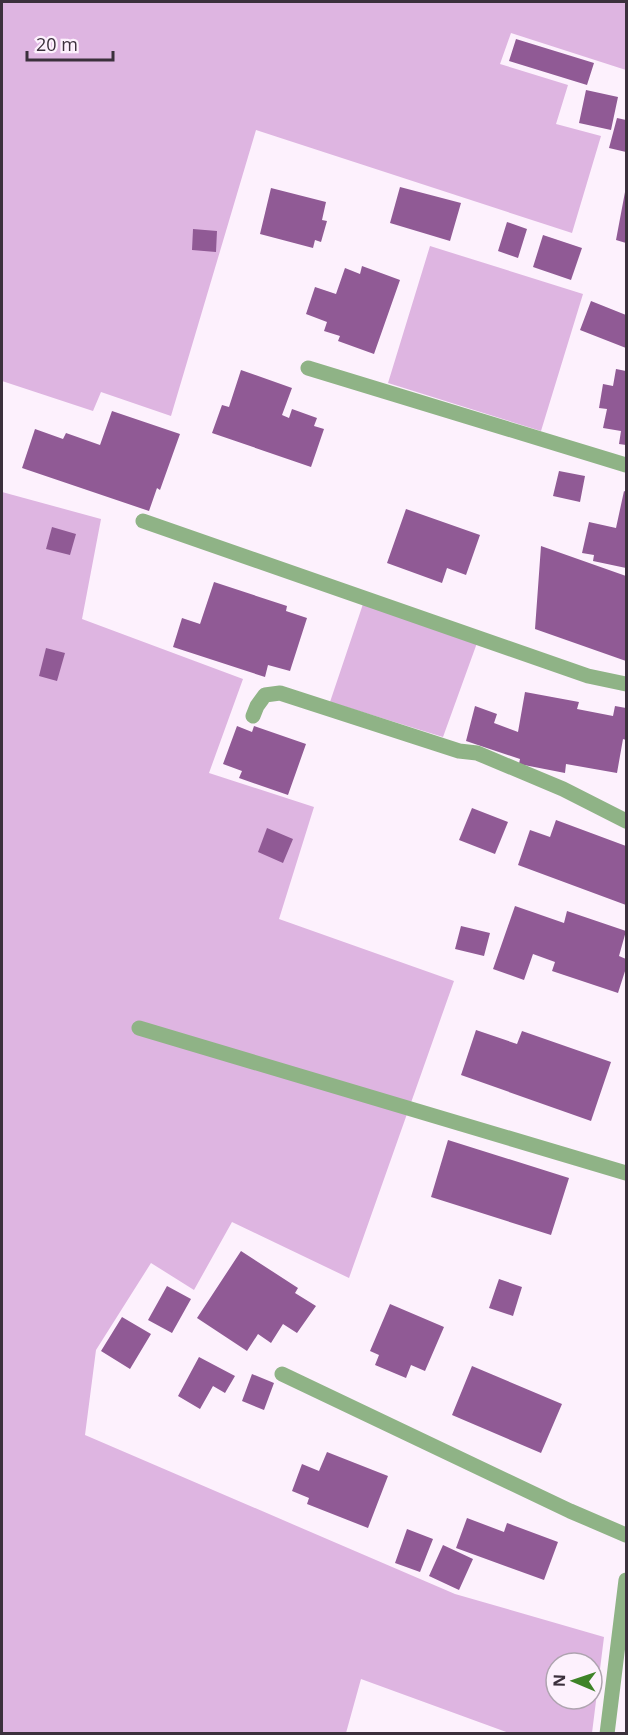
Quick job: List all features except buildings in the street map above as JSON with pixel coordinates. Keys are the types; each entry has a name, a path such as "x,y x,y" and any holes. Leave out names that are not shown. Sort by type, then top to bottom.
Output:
{"street":[{"path":"308,368 627,465"},
{"path":"143,520 588,676 627,684"},
{"path":"253,716 265,695 280,693 459,751 477,753 563,789 627,820"},
{"path":"139,1028 627,1173"},
{"path":"282,1374 570,1512 627,1535"},
{"path":"607,1734 627,1580"}],"shaded area":[{"path":"2,2 626,2 626,70 511,33 500,64 568,85 556,124 601,136 572,233 256,130 171,416 101,392 93,411 2,381"},
{"path":"430,246 583,294 541,431 388,383"},
{"path":"2,492 101,519 82,619 243,679 209,773 314,807 279,919 454,981 349,1278 232,1222 194,1290 151,1263 96,1350 85,1435 455,1594 604,1637 602,1651 544,1651 544,1711 595,1711 592,1733 509,1733 361,1679 346,1733 2,1733"},
{"path":"363,604 477,643 443,737 330,702"}]}
